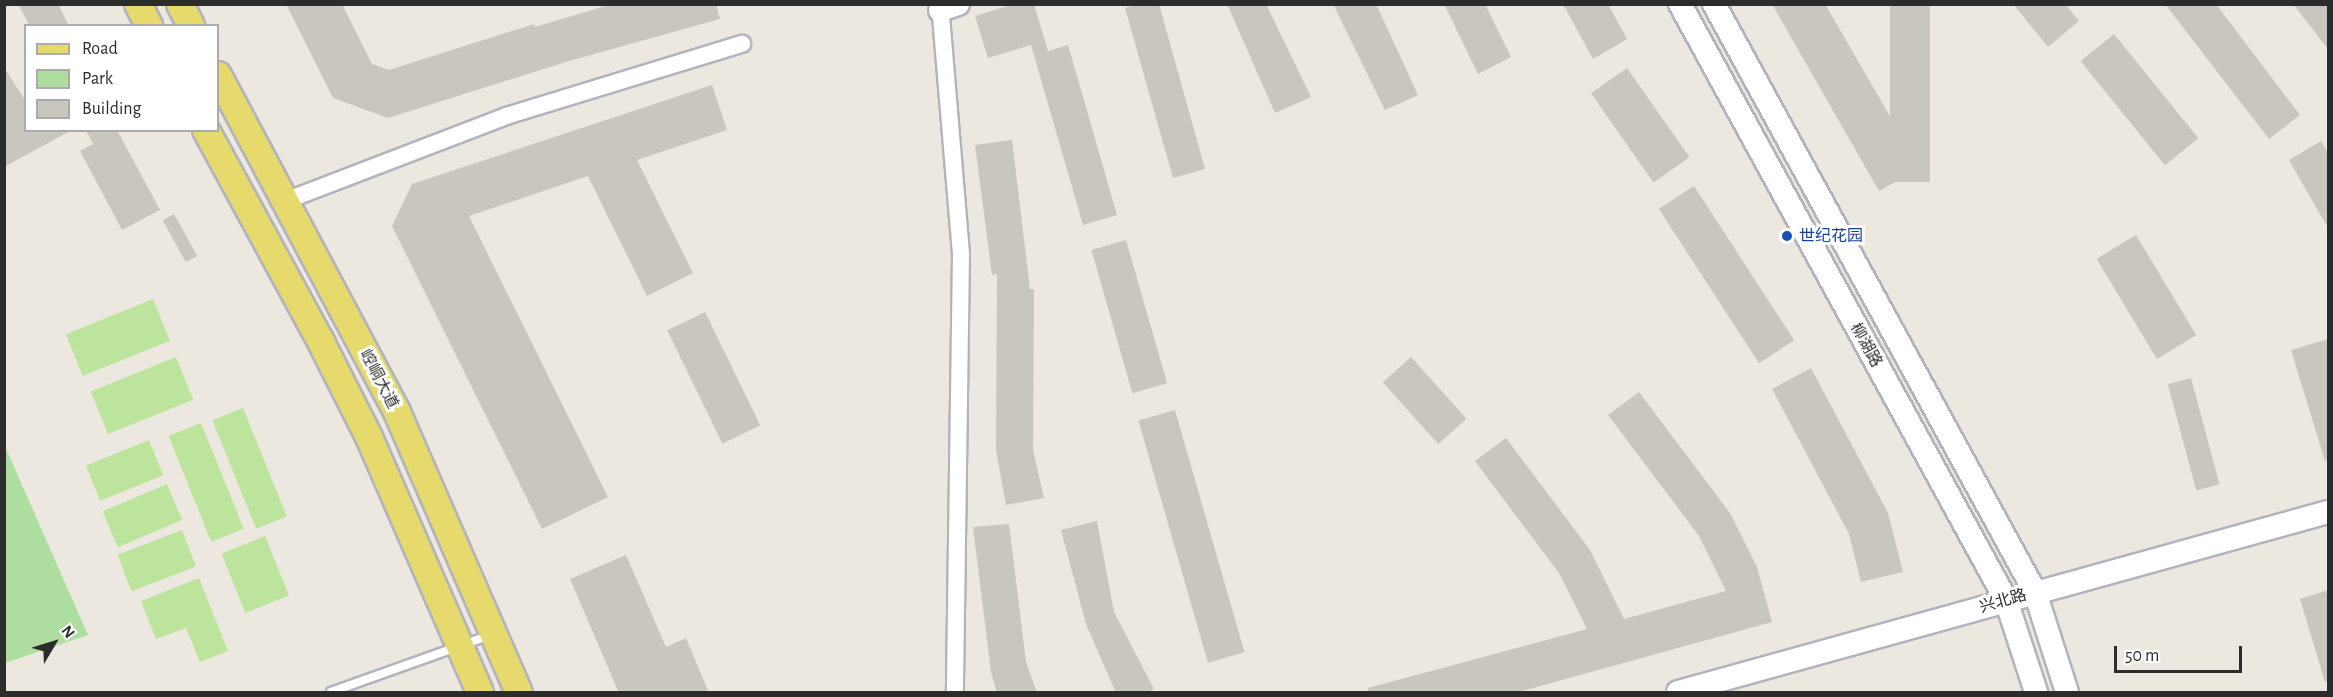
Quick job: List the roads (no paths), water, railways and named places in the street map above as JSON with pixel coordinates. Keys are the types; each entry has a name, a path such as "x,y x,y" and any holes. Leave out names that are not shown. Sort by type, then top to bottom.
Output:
{"main road":[{"path":"138,4 148,24"},
{"path":"180,4 190,24"},
{"name":"柳湖路","path":"1680,4 2006,600 2036,693"},
{"name":"柳湖路","path":"1714,4 2035,592 2067,693"},
{"name":"崆峒大道","path":"219,77 397,412 519,693"},
{"name":"崆峒大道","path":"207,132 322,344 369,437 480,693"},
{"name":"兴北路","path":"1678,693 2328,512"}],"street":[{"path":"946,6 961,254 955,693"},
{"path":"285,201 506,116 742,45"}],"lane":[{"path":"332,693 460,648 494,633"}],"place":[{"name":"世纪花园","path":"1787,236"}]}
